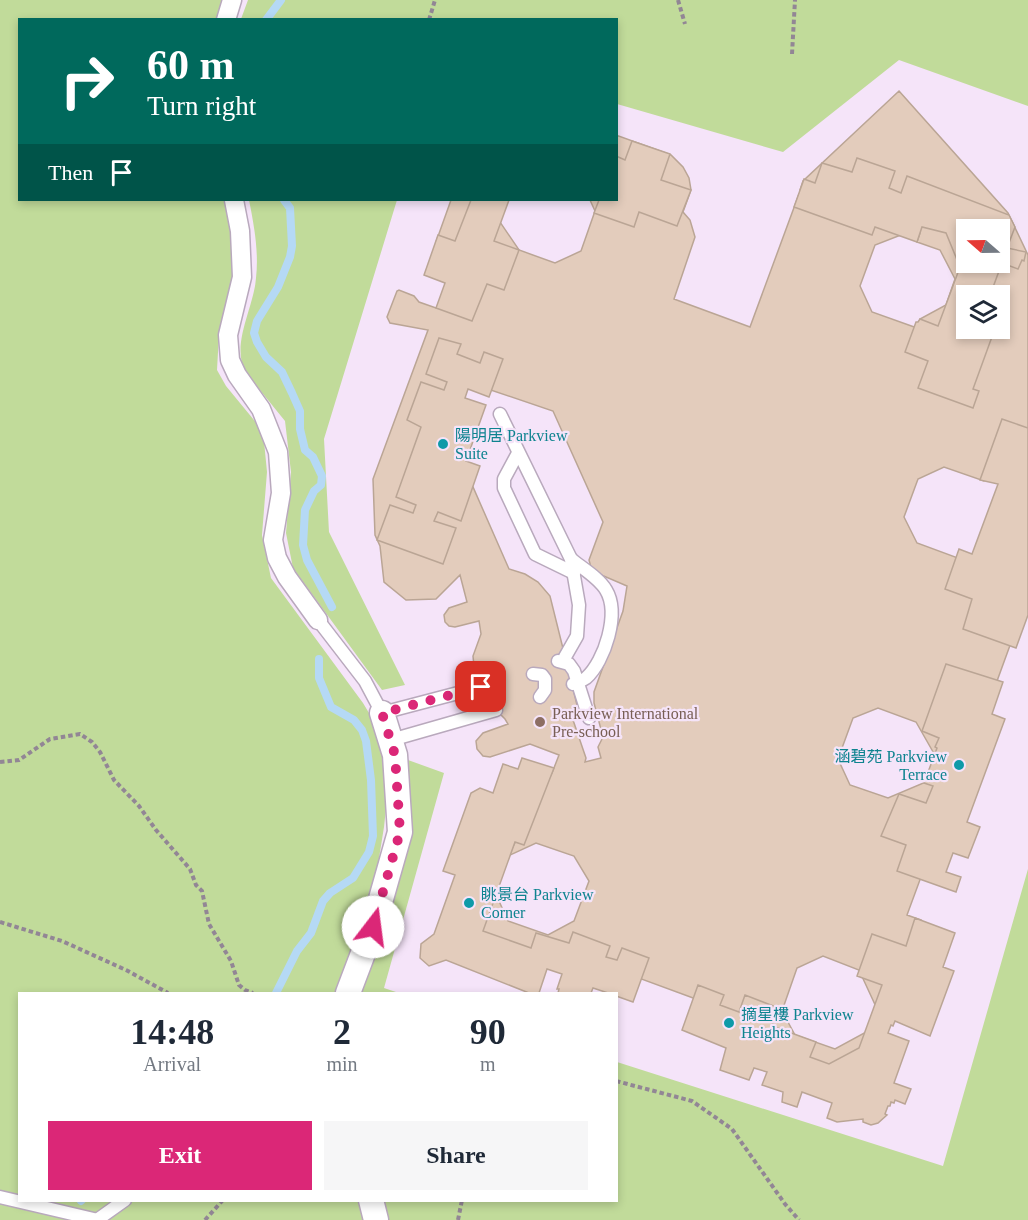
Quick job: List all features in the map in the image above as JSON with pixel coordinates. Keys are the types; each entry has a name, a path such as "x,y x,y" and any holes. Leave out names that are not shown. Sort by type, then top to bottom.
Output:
{"street":[{"path":"227,18 232,0"},
{"path":"234,201 240,231 242,277 228,335 230,360 237,375 261,409 278,452 281,493 273,540 277,558 287,577 318,620"},
{"path":"348,992 373,927 400,832 395,755 382,713"},
{"path":"372,1202 376,1220"}],"lane":[{"path":"500,414 571,558 579,605 577,636 562,659 569,664 589,718"},
{"path":"518,453 504,479 504,488 531,548 540,558 574,573"},
{"path":"571,558 606,589 612,604 611,624 601,657 585,678 576,683"},
{"path":"318,620 365,681 382,713 481,687"},
{"path":"533,674 542,675 545,679 545,690 540,697"},
{"path":"391,740 496,710"},
{"path":"0,1197 18,1201"},
{"path":"21,1202 98,1220 122,1202"}],"path":[{"path":"430,18 435,0"},
{"path":"678,0 685,24"},
{"path":"792,54 795,0"},
{"path":"0,762 19,760 50,739 80,734 92,741 114,780 190,868 196,885 202,891 209,924 231,961 239,985 251,992"},
{"path":"0,922 62,941 126,970 166,992"},
{"path":"618,1082 692,1101 732,1129 784,1204 799,1220"},
{"path":"205,1220 221,1202"},
{"path":"458,1220 462,1202"}],"green space":[{"path":"0,0 223,0 217,18 18,18 18,201 225,201 231,232 233,276 219,334 217,370 226,386 263,431 267,472 262,535 271,578 363,703 378,728 385,764 387,799 375,883 336,992 18,992 18,1202 360,1202 365,1220 0,1220"},
{"path":"248,0 1028,0 1028,106 899,60 783,152 618,104 618,18 241,18"},
{"path":"249,201 397,201 324,439 329,532 405,685 382,690 293,568 286,533 291,472 285,421 246,373 242,362 244,326 254,290 257,268"},
{"path":"408,760 444,773 384,988 396,992 360,992 393,902 401,873 408,825"},
{"path":"1028,869 1028,1220 389,1220 384,1202 618,1202 618,1062 943,1166"}],"building":[{"path":"899,91 1008,213 1028,255 1028,473 1006,465 984,481 944,467 918,479 904,517 917,543 1028,584 1028,596 993,692 936,757 916,722 878,708 853,718 838,759 850,785 888,798 928,781 953,790 907,915 921,920 884,1024 859,970 823,956 797,968 782,1011 795,1035 835,1049 866,1032 861,1097 704,1002 639,978 624,993 476,939 494,890 508,921 548,935 574,921 589,881 574,856 536,843 508,856 552,773 559,755 530,744 490,757 483,756 477,749 476,741 483,733 508,724 486,700 475,677 473,656 481,634 479,621 455,627 445,622 444,615 449,608 467,602 460,575 436,599 406,600 384,582 380,546 375,535 373,479 428,330 390,323 387,317 397,291 414,296 419,302 436,308 470,294 498,219 519,250 555,263 581,251 595,211 590,201 618,201 618,136 671,155 683,167 689,178 691,190 683,212 690,220 695,237 674,299 750,327 799,194 906,233 875,245 860,286 872,312 917,328 920,319 946,305 955,279 940,250 917,242 920,233 800,190 803,181","holes":["464,381 553,411 603,522 589,560 592,571 627,586 623,611 594,692 594,703 603,737 598,747 601,758 585,762 586,758 572,717 579,713 550,596 538,582 525,574 509,569 473,487 439,448"]},
{"path":"632,141 670,154 661,180 691,190 677,226 639,212 634,227 594,213 599,201 618,201 618,157 625,160"},
{"path":"857,158 895,171 889,188 901,193 907,176 1009,215 1015,227 1010,240 1010,219 956,219 956,257 946,233 922,227 917,242 875,227 872,235 794,207 804,179 815,183 822,163 852,172"},
{"path":"451,201 508,201 470,254 436,242"},
{"path":"471,201 509,201 494,241 519,250 504,290 487,284 472,321 436,308 445,283 424,275 438,235 455,241"},
{"path":"1010,249 1026,252 1024,261 1022,260 1018,269 1010,266"},
{"path":"958,273 998,273 994,285 956,285 956,339 991,339 973,389 979,391 973,408 918,388 928,361 905,352 916,322 920,319 938,326"},
{"name":"陽明居 Parkview Suite","path":"439,338 461,344 457,354 480,363 484,352 503,359 489,397 468,389 465,398 486,405 466,461 480,466 461,521 438,512 434,521 456,528 443,564 377,540 390,505 413,513 416,505 396,497 421,427 407,420 421,382 444,390 447,382 426,374"},
{"path":"1002,419 1028,428 1028,615 1016,648 963,629 972,599 945,589 959,549 972,554 998,484 980,480"},
{"name":"涵碧苑 Parkview Terrace","path":"946,664 1003,682 992,714 1005,719 967,822 980,827 968,858 953,853 946,872 961,877 956,892 897,871 906,845 881,836 899,794 926,803 933,786 924,783 939,738 922,731"},
{"name":"眺景台 Parkview Corner","path":"522,758 554,768 524,845 515,842 483,931 531,948 536,933 569,943 573,932 610,946 606,957 617,960 622,948 649,958 633,1002 618,997 618,992 605,992 593,988 591,992 558,992 559,989 557,989 562,974 547,969 539,992 526,992 446,960 429,966 420,958 421,944 434,934 455,875 443,871 471,793 480,788 493,793 503,764 518,769"},
{"name":"摘星樓 Parkview Heights","path":"915,918 955,933 943,967 954,971 930,1036 895,1021 893,1026 891,1025 888,1033 909,1041 894,1083 911,1089 905,1104 895,1100 894,1103 891,1102 885,1114 887,1115 878,1123 871,1125 863,1122 863,1119 837,1122 827,1118 832,1103 802,1092 797,1107 782,1102 783,1092 762,1085 767,1072 754,1068 749,1080 720,1070 726,1048 682,1030 698,985 724,995 720,1005 739,1012 745,995 776,1007 772,1026 816,1042 810,1057 829,1064 859,1048 882,985 857,976 872,934 906,946"}],"waterway":[{"path":"268,18 281,0"},
{"path":"285,201 290,208 292,246 290,257 278,287 257,321 254,333 266,357 282,372 292,393 300,411 300,429 305,450 313,457 322,476 321,485 314,491 305,510 303,545 307,560 332,607"},
{"path":"276,992 297,951 311,933 323,901 330,893 353,878 369,852 373,836 371,780 366,741 362,730 354,720 331,707 319,678 319,659"}],"place":[{"name":"陽明居 Parkview Suite","path":"443,444"},
{"name":"Parkview International Pre-school","path":"540,722"},
{"name":"涵碧苑 Parkview Terrace","path":"959,765"},
{"name":"眺景台 Parkview Corner","path":"469,903"},
{"name":"摘星樓 Parkview Heights","path":"729,1023"}],"route":[{"path":"373,927 400,832 395,755 382,713 481,687"}]}
